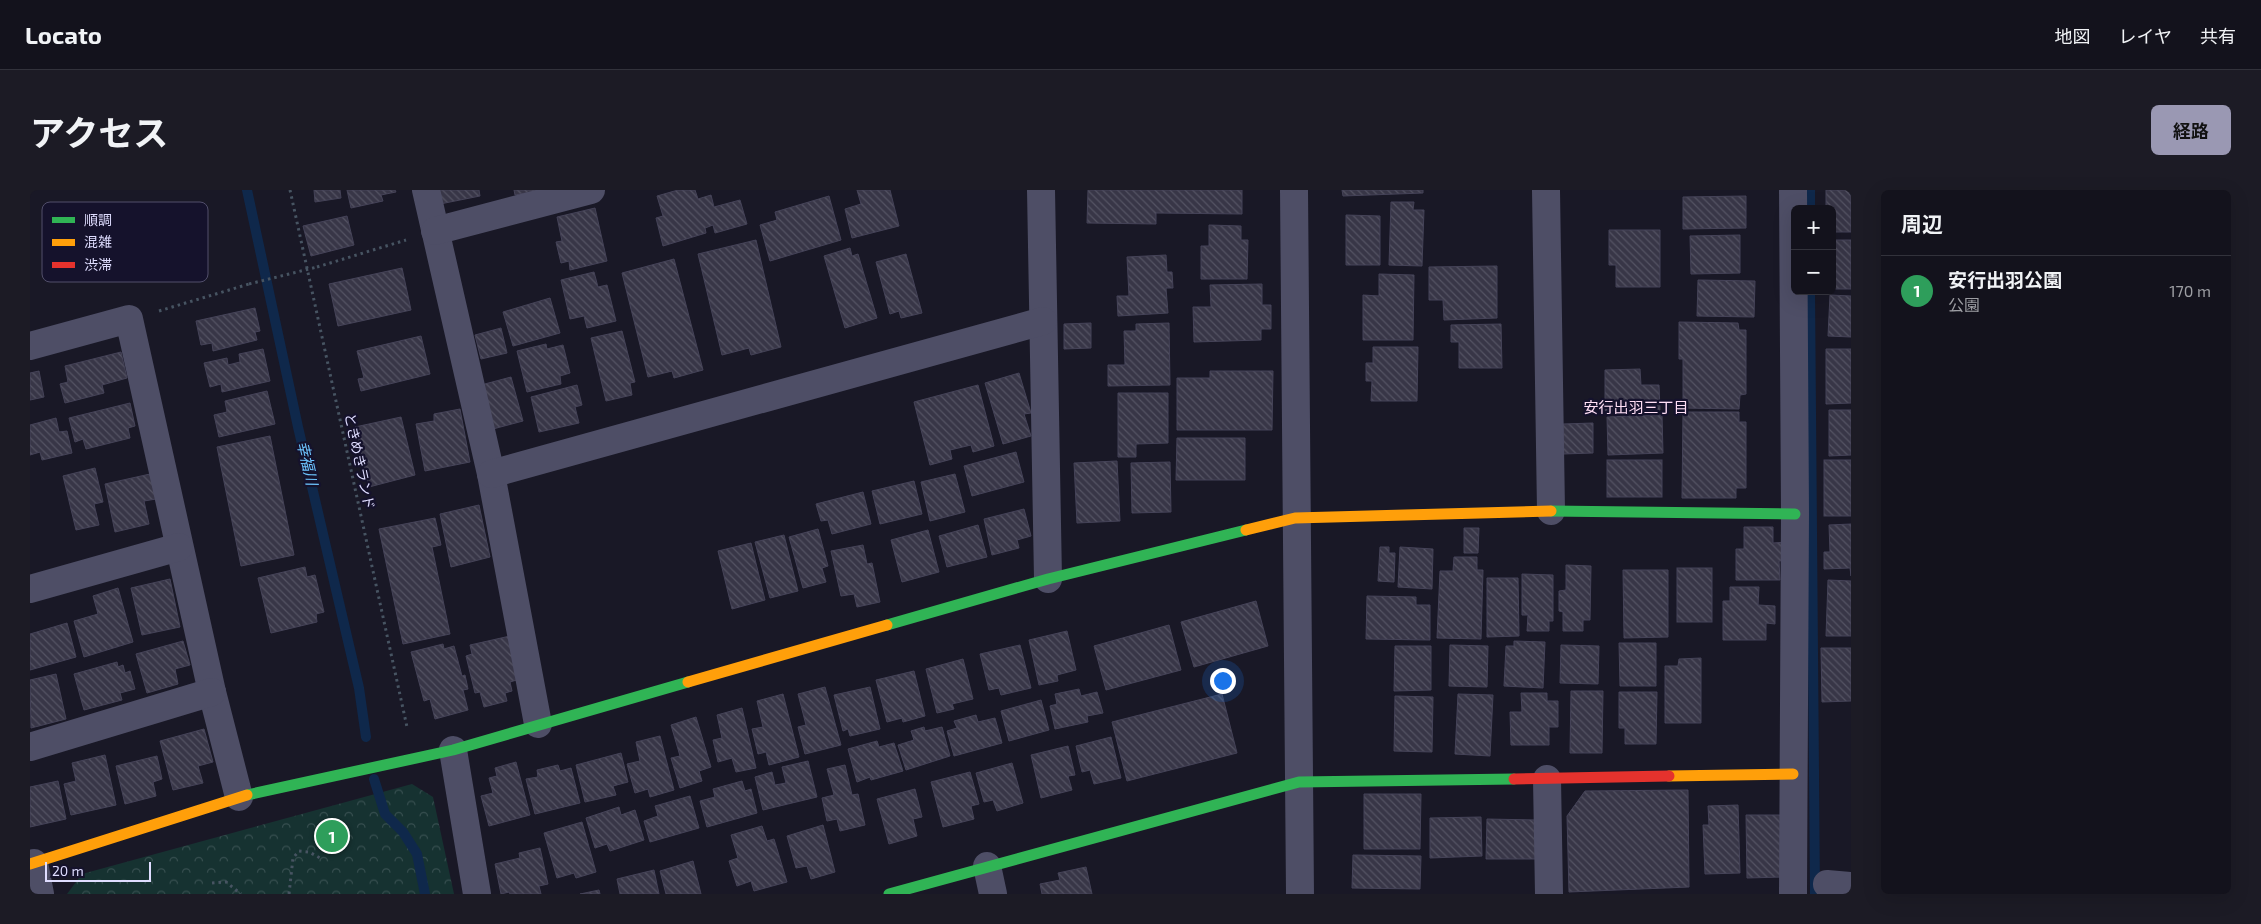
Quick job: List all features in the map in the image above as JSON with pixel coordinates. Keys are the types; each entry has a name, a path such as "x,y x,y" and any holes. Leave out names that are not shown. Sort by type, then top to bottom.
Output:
{"street":[{"path":"426,190 491,474 538,724"},
{"path":"435,231 591,190"},
{"path":"1041,190 1048,579"},
{"path":"1294,190 1300,894"},
{"path":"1546,190 1551,512"},
{"path":"1793,190 1795,514 1793,894"},
{"path":"30,346 129,319 212,692 239,797"},
{"path":"491,474 1043,321"},
{"path":"40,894 32,864 239,797 453,750 538,724 1048,579 1296,518 1551,512 1795,514"},
{"path":"30,589 179,547"},
{"path":"30,747 212,692"},
{"path":"453,750 477,894"},
{"path":"889,894 1299,782 1793,774"},
{"path":"1547,779 1549,894"},
{"path":"987,866 993,894"}],"path":[{"name":"ときめきランド","path":"290,190 409,737"},
{"path":"129,319 250,284 307,270 435,231"},
{"path":"289,894 293,858 299,851 309,852 320,858"},
{"path":"212,883 226,882 241,894"}],"green space":[{"path":"412,784 433,797 454,894 67,894 82,874"}],"building":[{"path":"314,190 340,190 341,198 315,202"},
{"path":"347,190 395,190 396,192 381,195 383,201 351,208"},
{"path":"437,190 479,190 480,196 440,204"},
{"path":"514,190 541,190 515,195"},
{"path":"678,190 695,190 698,199 711,195 714,207 740,200 747,224 715,233 713,225 705,228 706,233 663,246 656,218 663,216 657,196"},
{"path":"857,190 890,190 899,226 852,238 845,209 861,204"},
{"path":"1088,190 1242,190 1242,214 1156,213 1156,224 1087,223"},
{"path":"1342,190 1423,190 1423,193 1343,196"},
{"path":"1826,190 1851,190 1851,232 1836,232 1836,205 1826,205"},
{"path":"829,196 841,240 770,261 760,225 777,220 775,212"},
{"path":"1746,196 1746,228 1683,229 1683,197"},
{"path":"1391,202 1414,202 1413,210 1424,210 1422,266 1389,265"},
{"path":"595,208 607,261 570,270 569,261 561,263 556,242 562,241 557,217"},
{"path":"1346,215 1380,216 1380,265 1346,265"},
{"path":"347,216 354,245 311,256 303,226"},
{"path":"1209,225 1241,226 1241,240 1248,240 1247,279 1201,279 1201,246 1209,246"},
{"path":"1609,230 1660,230 1660,287 1616,287 1616,265 1609,265"},
{"path":"1740,235 1740,273 1691,274 1690,236"},
{"path":"756,240 781,347 751,355 749,348 722,355 698,254"},
{"path":"1836,240 1851,240 1851,289 1836,289"},
{"path":"850,248 852,256 858,254 877,318 845,328 824,256"},
{"path":"906,254 922,313 901,318 899,311 890,314 876,262"},
{"path":"1166,255 1167,272 1172,272 1173,288 1166,288 1168,313 1118,316 1117,296 1129,296 1127,257"},
{"path":"674,259 703,370 674,378 672,371 648,377 622,273"},
{"path":"1497,266 1497,318 1444,320 1443,300 1429,300 1429,267"},
{"path":"402,268 411,310 338,326 329,284"},
{"path":"594,272 598,287 607,285 616,321 587,328 584,316 570,319 561,280"},
{"path":"1379,274 1414,275 1413,340 1363,340 1363,295 1379,296"},
{"path":"1698,280 1755,281 1754,317 1697,316"},
{"path":"1262,284 1262,305 1271,305 1271,329 1261,329 1261,340 1194,342 1193,307 1211,307 1210,285"},
{"path":"1830,295 1851,296 1851,337 1828,336"},
{"path":"550,298 560,333 513,346 503,312"},
{"path":"255,308 260,331 255,332 257,340 213,351 212,343 201,345 196,321"},
{"path":"1679,322 1738,323 1739,330 1746,330 1746,394 1740,395 1739,409 1683,408 1683,359 1679,359"},
{"path":"1091,323 1091,348 1064,349 1064,324"},
{"path":"1169,323 1170,385 1108,386 1108,365 1125,365 1124,331 1136,331 1136,324"},
{"path":"1501,324 1502,368 1459,368 1459,342 1451,342 1451,325"},
{"path":"501,328 507,353 481,359 475,335"},
{"path":"622,331 635,382 630,383 632,395 606,401 591,338"},
{"path":"421,336 430,374 361,391 358,379 364,378 357,351"},
{"path":"546,344 547,349 563,345 570,373 560,376 561,384 527,392 517,351"},
{"path":"1373,347 1418,347 1417,401 1371,401 1372,381 1366,381 1366,363 1373,363"},
{"path":"263,349 270,381 222,392 221,384 210,387 204,363 227,358 228,365 240,362 239,354"},
{"path":"1826,349 1851,349 1851,403 1826,404"},
{"path":"121,352 127,378 102,385 104,393 65,403 60,384 68,382 65,366"},
{"path":"1640,369 1641,385 1659,385 1660,410 1605,411 1605,370"},
{"path":"39,371 44,397 30,400 30,373"},
{"path":"1210,371 1273,371 1272,430 1177,430 1177,378 1210,378"},
{"path":"1019,373 1031,413 1024,414 1031,436 1003,444 985,383"},
{"path":"511,377 523,421 493,429 481,385"},
{"path":"577,385 582,405 575,407 579,423 539,432 531,397"},
{"path":"978,385 994,446 973,452 971,445 950,450 952,459 930,465 914,402"},
{"path":"267,391 275,424 219,437 214,415 227,412 225,401"},
{"path":"1118,393 1168,393 1168,443 1136,444 1136,457 1118,457"},
{"path":"130,403 135,426 128,428 130,438 86,449 83,439 75,442 69,418"},
{"path":"460,409 470,462 425,471 416,424 434,421 434,414"},
{"path":"1829,410 1851,410 1851,455 1829,456"},
{"path":"1683,412 1739,412 1739,422 1746,422 1746,488 1736,488 1736,498 1682,498"},
{"path":"1662,415 1663,453 1608,455 1607,417"},
{"path":"401,417 415,475 369,487 355,427"},
{"path":"56,418 59,432 67,431 72,453 42,460 40,452 30,455 30,425"},
{"path":"1593,423 1593,453 1563,454 1563,424"},
{"path":"270,436 294,555 241,566 217,447"},
{"path":"1177,438 1245,438 1245,480 1176,480"},
{"path":"1016,452 1024,482 972,496 964,466"},
{"path":"1607,460 1662,460 1662,497 1607,497"},
{"path":"1824,460 1851,460 1851,516 1824,516"},
{"path":"1117,461 1120,521 1077,523 1074,463"},
{"path":"1170,462 1171,512 1132,513 1131,463"},
{"path":"95,468 103,502 94,504 99,525 76,530 63,476"},
{"path":"150,474 156,499 144,501 149,524 115,532 105,484"},
{"path":"955,474 965,512 930,521 921,482"},
{"path":"914,481 922,514 880,524 872,491"},
{"path":"863,492 871,524 832,534 828,520 821,521 816,504"},
{"path":"479,505 490,557 451,567 440,514"},
{"path":"1024,509 1031,536 1017,540 1019,548 992,555 984,519"},
{"path":"435,518 441,545 432,547 450,634 403,644 379,529"},
{"path":"1851,524 1851,576 1850,568 1824,569 1824,552 1830,552 1829,525"},
{"path":"978,525 987,557 947,567 939,536"},
{"path":"1744,527 1773,527 1773,543 1787,542 1788,560 1779,561 1780,580 1736,580 1736,549 1744,549"},
{"path":"1464,528 1479,528 1478,553 1464,553"},
{"path":"818,529 828,566 822,568 826,582 803,588 789,537"},
{"path":"928,530 939,572 902,582 891,540"},
{"path":"784,535 798,591 770,598 755,542"},
{"path":"751,543 765,600 732,609 718,551"},
{"path":"863,545 867,564 872,563 880,602 857,607 854,594 841,596 831,551"},
{"path":"1380,547 1389,547 1389,553 1395,553 1394,582 1378,581"},
{"path":"1400,547 1433,549 1432,589 1398,587"},
{"path":"1454,557 1477,557 1477,570 1483,570 1481,639 1437,638 1440,571 1453,571"},
{"path":"1566,565 1591,566 1590,620 1583,620 1583,631 1563,631 1563,612 1559,611 1559,591 1566,590"},
{"path":"305,567 307,577 315,575 324,612 316,614 317,622 271,633 258,578"},
{"path":"1677,568 1712,568 1712,622 1677,622"},
{"path":"1623,570 1668,570 1668,637 1624,638"},
{"path":"1522,574 1553,575 1553,621 1549,621 1549,631 1527,631 1528,615 1522,615"},
{"path":"1487,578 1518,578 1519,636 1487,637"},
{"path":"170,579 180,627 142,635 131,588"},
{"path":"1828,580 1851,581 1851,636 1826,636"},
{"path":"1730,587 1759,587 1758,605 1775,606 1775,624 1766,623 1766,640 1723,640 1723,601 1730,601"},
{"path":"118,588 133,642 84,657 74,621 98,614 93,596"},
{"path":"1367,596 1416,597 1416,605 1430,605 1430,640 1366,639"},
{"path":"1256,601 1268,646 1194,667 1181,622"},
{"path":"67,623 76,657 30,670 30,634"},
{"path":"1169,625 1181,670 1106,690 1094,646"},
{"path":"1067,631 1076,670 1057,675 1058,681 1039,685 1029,640"},
{"path":"510,636 520,679 510,682 512,691 505,693 507,701 484,707 480,692 475,693 466,656 472,654 470,645"},
{"path":"183,641 190,665 175,669 178,684 147,693 136,654"},
{"path":"1514,641 1545,642 1543,688 1504,686 1506,646 1514,646"},
{"path":"1619,643 1656,643 1656,686 1620,686"},
{"path":"443,644 444,649 454,646 462,676 465,675 468,689 463,690 468,710 435,719 430,699 424,701 411,652"},
{"path":"1020,645 1031,688 1001,695 999,688 989,690 980,654"},
{"path":"1450,645 1488,646 1487,687 1449,686"},
{"path":"1561,645 1599,646 1598,684 1560,683"},
{"path":"1395,646 1431,646 1431,690 1394,691"},
{"path":"1821,648 1851,648 1851,701 1822,702"},
{"path":"1701,658 1701,723 1665,723 1665,666 1678,666 1679,659"},
{"path":"963,659 973,699 952,704 954,709 937,713 926,669"},
{"path":"117,662 118,667 123,665 125,673 130,671 135,689 120,693 122,700 84,710 74,674"},
{"path":"914,671 925,716 903,722 902,718 887,722 876,680"},
{"path":"56,674 66,719 31,728 30,680"},
{"path":"825,687 841,745 805,754 798,727 806,725 798,694"},
{"path":"870,687 880,729 850,736 848,729 843,731 834,695"},
{"path":"1079,689 1081,696 1097,692 1103,713 1087,716 1088,722 1055,729 1050,706 1057,704 1055,694"},
{"path":"1571,691 1603,691 1602,753 1570,753"},
{"path":"1619,692 1657,692 1656,744 1625,744 1625,728 1619,728"},
{"path":"1521,693 1547,693 1547,701 1558,701 1558,727 1549,727 1549,745 1511,745 1510,712 1522,712"},
{"path":"783,694 799,757 769,765 766,752 758,754 752,729 763,727 757,701"},
{"path":"1222,694 1237,753 1127,781 1112,722"},
{"path":"1458,694 1493,695 1490,756 1455,754"},
{"path":"1395,696 1433,697 1432,752 1394,751"},
{"path":"1041,700 1049,730 1009,741 1001,711"},
{"path":"742,708 756,768 736,772 732,758 718,762 713,740 722,738 717,715"},
{"path":"976,715 978,722 995,718 1002,743 954,756 947,731 957,728 954,721"},
{"path":"696,717 711,767 699,771 702,781 680,788 671,758 680,756 671,725"},
{"path":"924,727 925,731 942,727 950,756 906,770 898,745 914,740 911,731"},
{"path":"204,729 213,762 198,766 203,783 173,790 160,741"},
{"path":"660,736 674,790 650,797 648,789 635,793 627,764 640,761 636,742"},
{"path":"1111,737 1121,778 1094,784 1090,770 1082,772 1076,746"},
{"path":"877,741 879,747 894,743 903,771 871,780 870,777 857,782 848,749"},
{"path":"1068,746 1075,775 1068,776 1072,790 1041,798 1031,755"},
{"path":"621,753 628,782 613,786 616,795 585,802 576,765"},
{"path":"105,755 116,805 71,815 64,784 76,781 72,763"},
{"path":"157,756 162,779 153,782 156,796 125,804 116,766"},
{"path":"808,761 817,797 763,810 755,777 772,772 775,785 786,783 782,767"},
{"path":"516,762 530,815 489,826 481,796 493,793 489,778 497,776 495,768"},
{"path":"1012,763 1023,803 997,811 993,800 984,802 976,773"},
{"path":"558,765 560,771 571,768 580,803 535,814 526,779 538,777 537,770"},
{"path":"845,765 852,795 858,794 865,825 840,831 837,819 827,821 822,798 834,795 827,769"},
{"path":"970,772 979,804 971,806 974,819 943,827 931,782"},
{"path":"58,781 66,819 30,827 30,787"},
{"path":"742,781 745,791 751,789 757,813 707,827 700,801 715,797 713,789"},
{"path":"915,789 922,817 913,819 917,836 889,844 877,799"},
{"path":"1688,790 1689,887 1569,892 1567,816 1585,791"},
{"path":"1364,794 1421,794 1420,849 1364,849"},
{"path":"690,796 699,828 650,842 644,821 658,816 655,806"},
{"path":"1738,805 1740,873 1705,874 1703,825 1709,825 1708,806"},
{"path":"619,807 621,815 635,810 644,840 610,851 607,844 595,848 586,818"},
{"path":"1746,815 1782,815 1783,877 1747,878"},
{"path":"1481,817 1482,856 1430,858 1430,818"},
{"path":"1487,819 1537,820 1536,859 1486,859"},
{"path":"582,822 596,872 576,878 574,873 557,878 544,833"},
{"path":"823,825 835,872 811,879 807,866 796,868 787,836"},
{"path":"762,826 767,841 774,839 787,882 754,891 751,881 737,886 729,861 738,858 731,835"},
{"path":"540,848 548,884 539,886 541,894 510,894 509,892 501,894 495,864 520,858 519,853"},
{"path":"1353,855 1421,856 1420,889 1352,888"},
{"path":"693,861 701,894 666,894 660,871"},
{"path":"1086,867 1092,894 1042,894 1040,884 1060,880 1058,873"},
{"path":"654,870 659,894 620,894 617,879"},
{"path":"599,890 600,894 580,894"}],"waterway":[{"name":"幸福川","path":"247,190 298,427 359,688 366,737"},
{"path":"1810,190 1810,205"},
{"path":"1810,295 1815,894"},
{"name":"幸福川","path":"374,779 385,814 403,832 417,854 425,894"}],"traffic: fast":[{"path":"1551,511 1795,514"},
{"path":"887,625 1048,579 1246,530"},
{"path":"247,795 453,750 688,682"},
{"path":"889,894 1299,782 1514,779"}],"traffic: slow":[{"path":"1246,530 1295,518 1551,511"},
{"path":"688,682 887,625"},
{"path":"1669,776 1793,774"},
{"path":"30,864 247,795"}],"traffic: jam":[{"path":"1514,779 1669,776"}],"place":[{"name":"安行出羽公園","path":"332,836"}],"district":[{"name":"安行出羽三丁目","path":"1636,407"}]}
